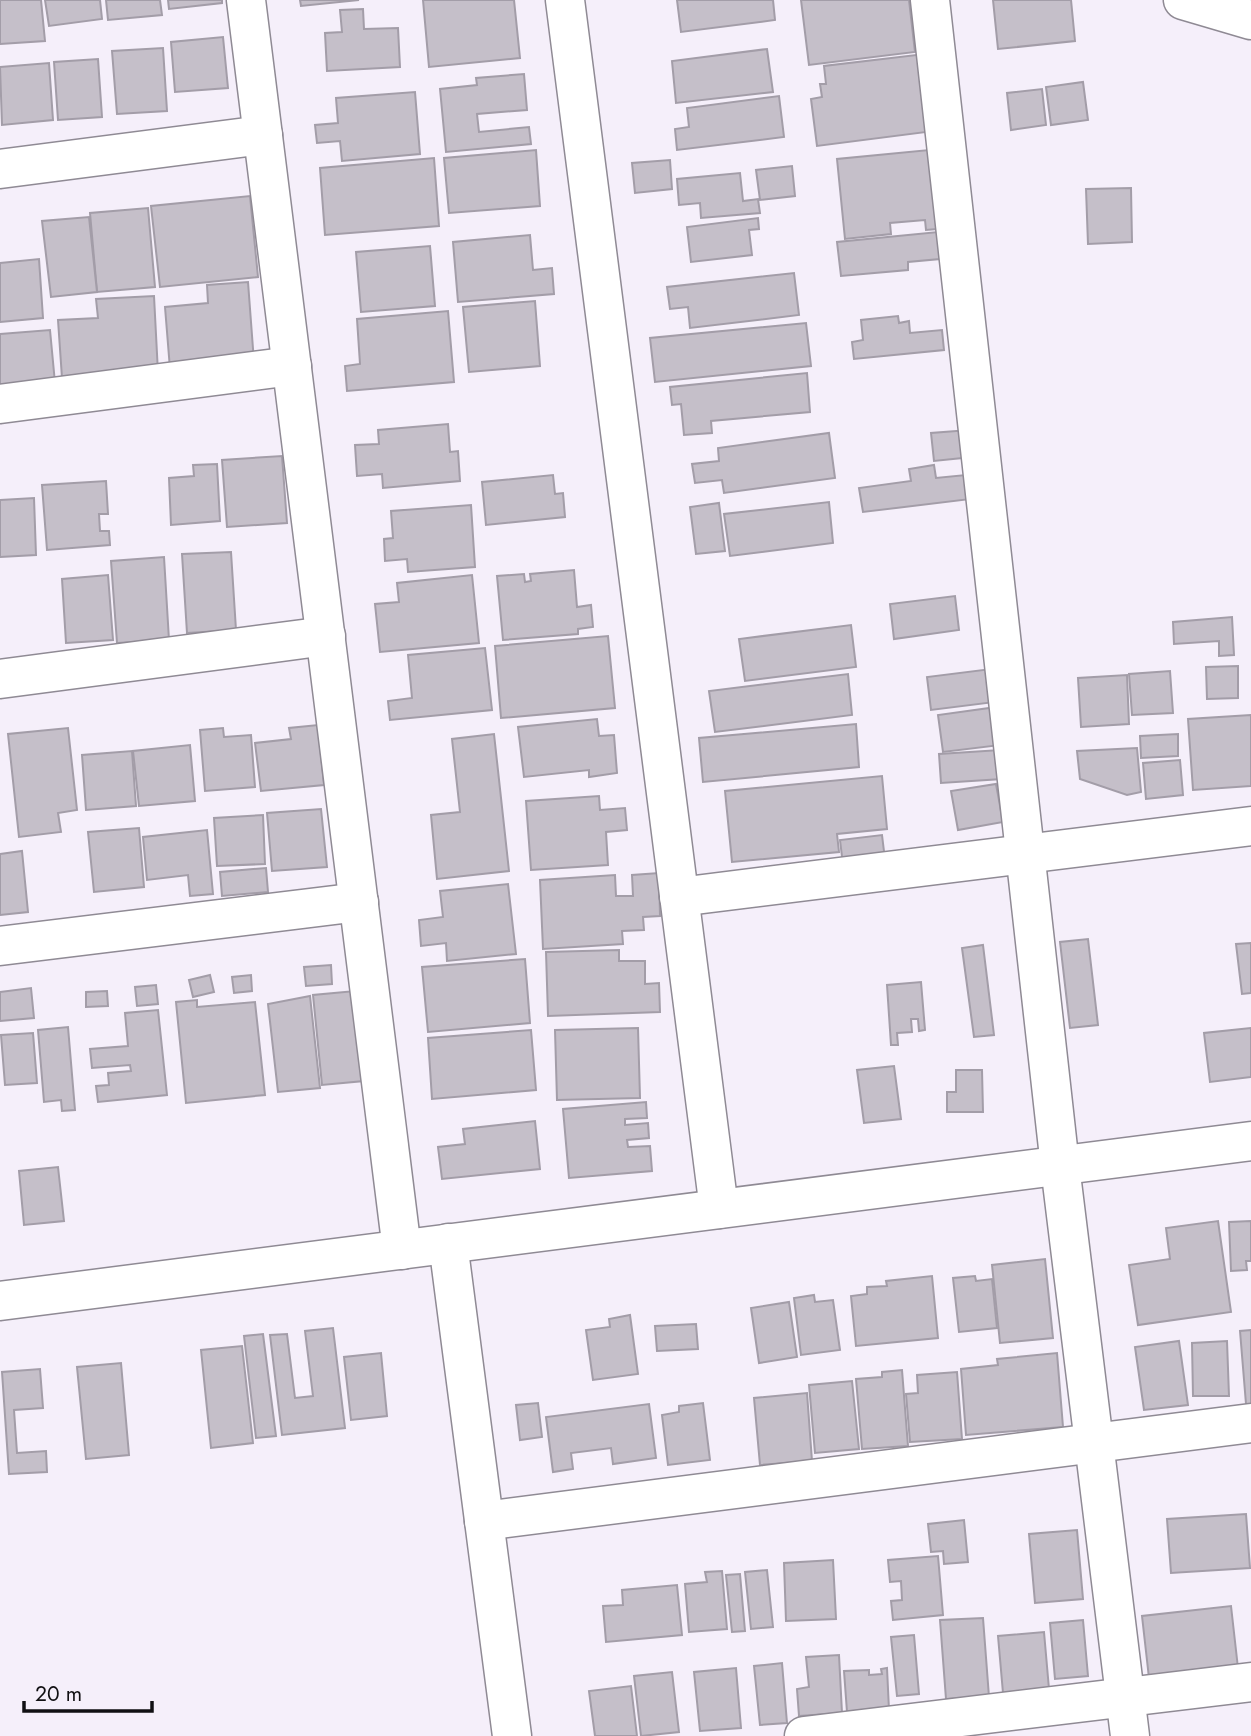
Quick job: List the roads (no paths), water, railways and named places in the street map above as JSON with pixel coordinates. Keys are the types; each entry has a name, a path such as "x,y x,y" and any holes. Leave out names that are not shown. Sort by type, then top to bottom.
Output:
{"street":[{"path":"246,0 402,1250"},
{"path":"565,0 719,1209"},
{"path":"930,0 1060,1166 1130,1736"},
{"path":"1183,0 1251,20"},
{"path":"0,169 263,135"},
{"path":"0,404 292,366"},
{"path":"0,679 326,636"},
{"path":"679,897 1251,826"},
{"path":"0,946 359,902"},
{"path":"0,1301 1251,1141"},
{"path":"448,1243 512,1736"},
{"path":"484,1521 1251,1423"},
{"path":"804,1736 1251,1682"}]}
